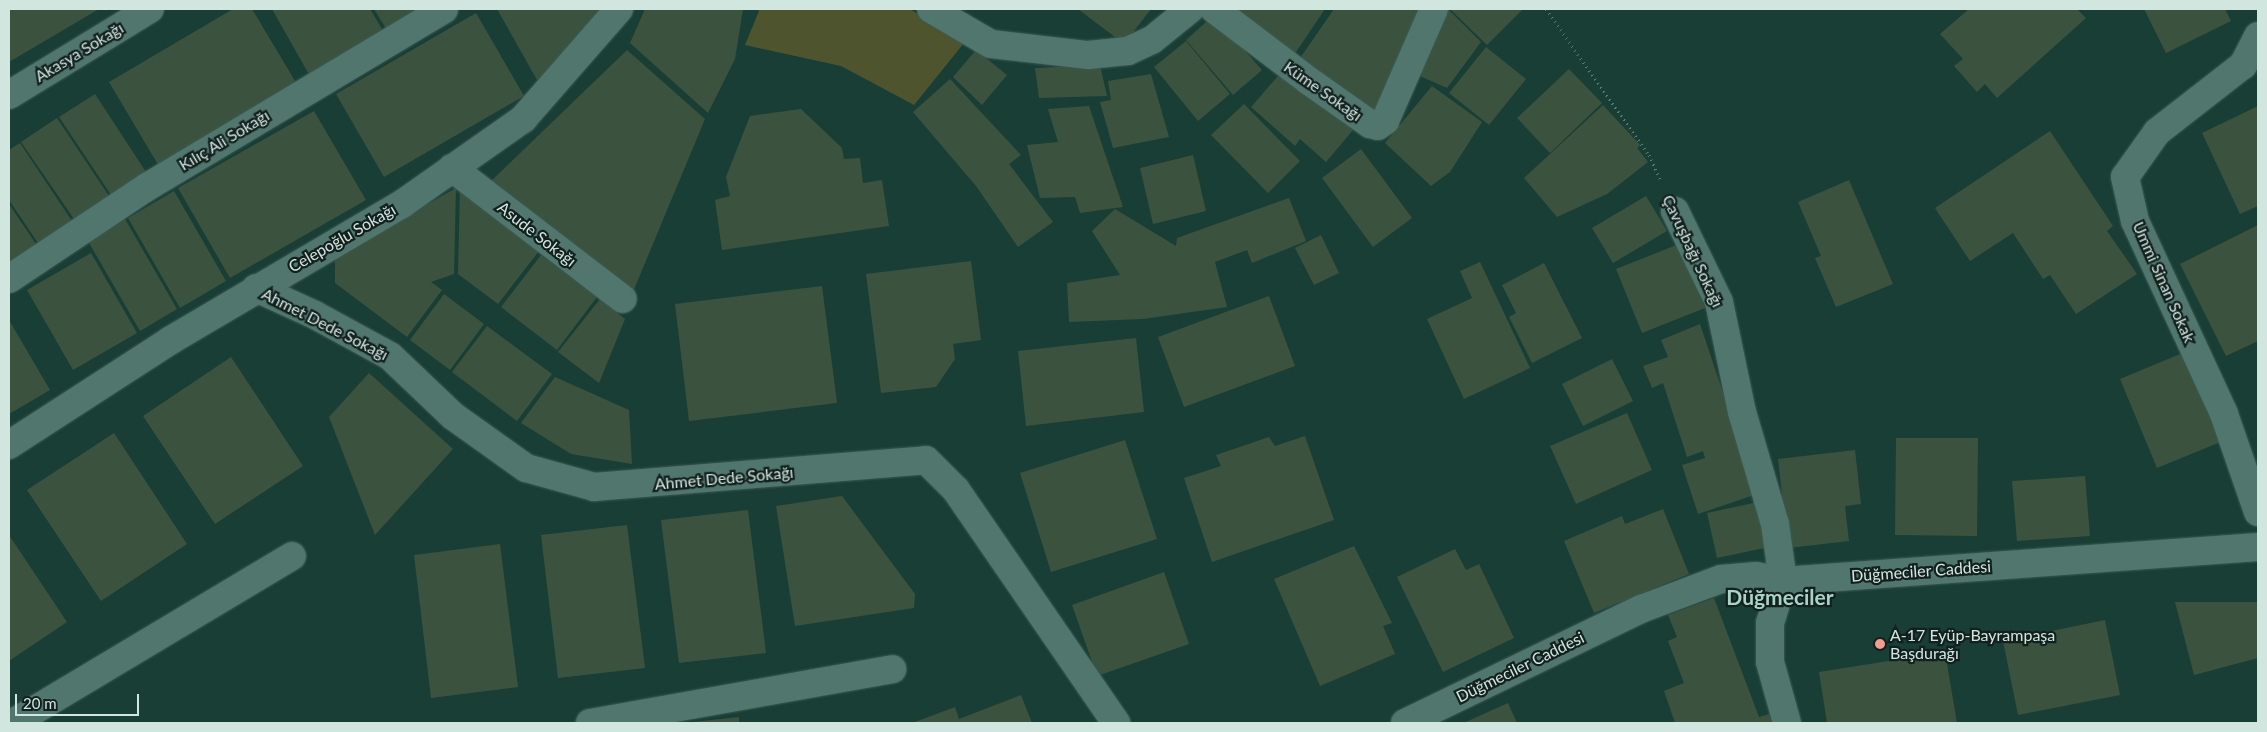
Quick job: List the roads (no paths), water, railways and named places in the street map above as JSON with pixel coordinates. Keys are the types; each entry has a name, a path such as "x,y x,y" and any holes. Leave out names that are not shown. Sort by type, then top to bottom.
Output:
{"street":[{"name":"Akasya Sokağı","path":"9,95 150,9"},
{"name":"Kılıç Ali Sokağı","path":"9,279 155,182 444,9"},
{"name":"Celepoğlu Sokağı","path":"9,445 256,288 402,204 523,119 614,17 618,9"},
{"path":"931,9 991,44 1088,55 1128,51 1152,40 1190,9"},
{"name":"Küme Sokağı","path":"1214,9 1309,82 1370,124 1378,126 1386,122 1434,9"},
{"name":"Ummi Sinan Sokak","path":"2258,36 2243,65 2157,132 2125,177 2135,221 2224,414 2258,512"},
{"name":"Asude Sokağı","path":"452,168 623,299"},
{"name":"Çavuşbağı Sokağı","path":"1675,211 1719,302 1742,412 1775,524 1783,581"},
{"name":"Ahmet Dede Sokağı","path":"256,288 315,315 390,356 453,416 526,468 594,487 926,460 956,490 1116,723"},
{"name":"Düğmeciler Caddesi","path":"1405,723 1641,610 1721,579 1756,576 1783,581 2258,547"},
{"path":"13,723 292,556"},
{"path":"1783,581 1770,624 1770,662 1787,723"},
{"path":"590,723 892,669"}],"place":[{"name":"A-17 Eyüp-Bayrampaşa Başdurağı","path":"1880,644"}],"district":[{"name":"Düğmeciler","path":"1780,597"}]}
